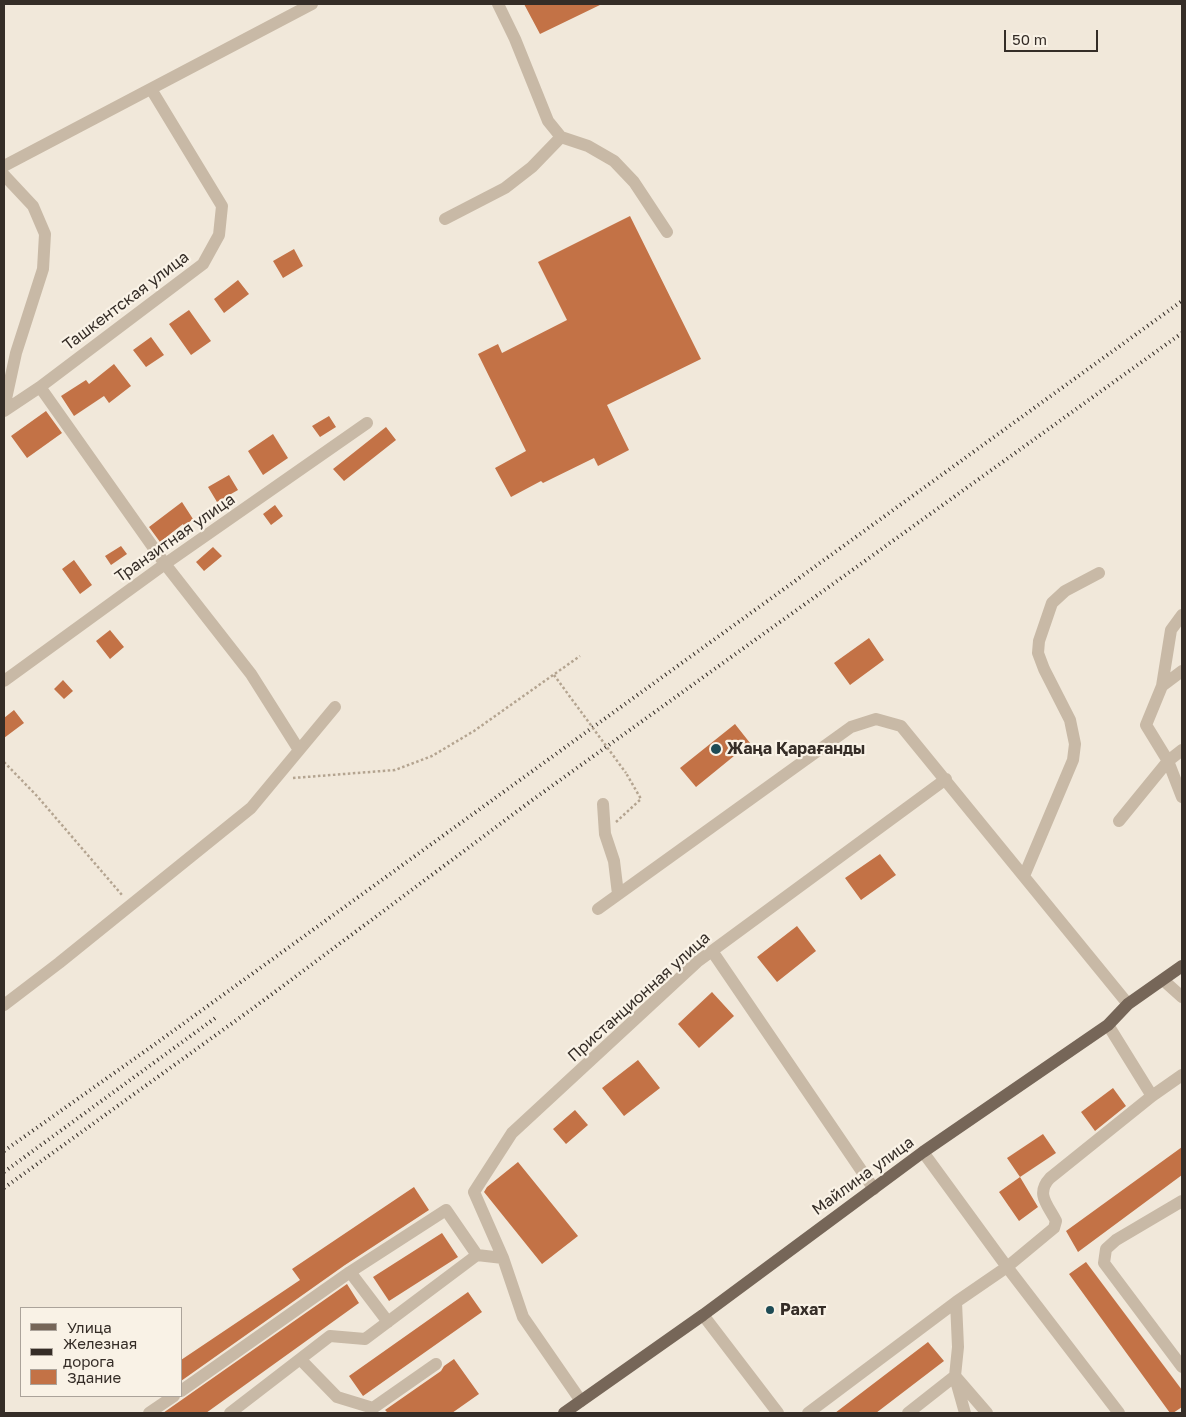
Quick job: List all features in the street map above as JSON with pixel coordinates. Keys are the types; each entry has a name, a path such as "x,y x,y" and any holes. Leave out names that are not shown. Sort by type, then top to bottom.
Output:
{"main road":[{"name":"Майлина улица","path":"564,1413 703,1315 923,1152 1108,1025 1128,1004 1182,966"}],"street":[{"path":"4,166 312,4"},
{"path":"498,4 515,39 548,121 561,137 588,146 614,161 634,182 667,232"},
{"name":"Ташкентская улица","path":"4,410 40,387 203,264 219,235 222,206 151,88"},
{"path":"445,219 505,188 532,167 561,137"},
{"path":"4,175 33,206 45,234 43,269 16,354 4,410"},
{"path":"40,387 165,564 251,674 300,750"},
{"name":"Транзитная улица","path":"4,681 165,564 367,423"},
{"path":"1024,876 1072,760 1076,744 1070,720 1038,653 1039,641 1052,603 1065,591 1099,573"},
{"path":"1182,615 1171,630 1162,686 1146,725 1168,761 1182,797"},
{"path":"1162,686 1182,671"},
{"path":"4,1005 251,808 335,707"},
{"path":"598,909 851,727 876,719 901,726 946,778 1128,1004"},
{"path":"1119,821 1168,761 1182,750"},
{"name":"Пристанционная улица","path":"503,1258 474,1192 512,1133 697,962 946,778"},
{"path":"604,804 605,834 614,861 618,894"},
{"path":"712,951 874,1189"},
{"path":"1163,980 1182,998"},
{"path":"1108,1025 1152,1096"},
{"path":"808,1413 956,1302 1007,1267 1054,1228 1056,1221 1042,1196 1044,1184 1152,1096 1182,1075"},
{"path":"923,1152 1007,1267 1119,1413"},
{"path":"1182,1201 1116,1240 1106,1249 1104,1263 1182,1368"},
{"path":"182,1390 350,1272 446,1210 477,1255"},
{"path":"230,1413 330,1336 365,1339 477,1255 503,1258 523,1317 581,1402"},
{"path":"350,1272 388,1322"},
{"path":"956,1302 958,1347 955,1376 965,1413"},
{"path":"703,1315 778,1413"},
{"path":"300,1359 338,1397 373,1408 436,1364"},
{"path":"908,1413 955,1376"},
{"path":"955,1376 987,1413"},
{"path":"149,1413 173,1397"}],"path":[{"path":"276,779 395,770 432,756 474,731 580,656"},
{"path":"554,675 626,773 641,799 605,834"},
{"path":"4,762 38,796 131,905"}],"building":[{"path":"524,4 602,4 540,34"},
{"path":"630,216 701,359 607,405 629,450 598,466 594,458 543,483 541,481 511,497 495,468 526,451 478,354 498,344 502,353 567,320 538,262"},
{"path":"294,249 303,266 283,278 273,261"},
{"path":"238,280 249,294 224,313 214,299"},
{"path":"189,310 211,341 191,355 169,324"},
{"path":"151,337 164,355 146,367 133,350"},
{"path":"114,364 131,386 109,403 104,396 74,416 61,396 86,380 89,384"},
{"path":"46,411 62,433 27,458 11,436"},
{"path":"329,416 336,427 320,437 312,426"},
{"path":"386,427 396,440 344,481 333,469"},
{"path":"273,434 288,458 263,475 248,451"},
{"path":"229,475 238,490 217,502 208,487"},
{"path":"182,502 193,519 184,526 183,524 160,542 149,527"},
{"path":"275,505 283,516 271,525 263,514"},
{"path":"121,546 127,554 111,565 105,556"},
{"path":"213,547 222,556 204,571 196,562"},
{"path":"74,560 92,585 80,594 62,569"},
{"path":"110,630 124,647 110,659 96,641"},
{"path":"869,638 884,660 850,685 834,663"},
{"path":"63,680 73,691 64,699 54,689"},
{"path":"14,710 24,723 4,738 4,718"},
{"path":"735,724 750,743 696,787 680,768"},
{"path":"880,854 896,875 861,900 845,878"},
{"path":"797,926 816,951 777,982 757,957"},
{"path":"712,992 734,1016 699,1048 678,1024"},
{"path":"638,1060 660,1088 624,1116 602,1088"},
{"path":"1113,1088 1126,1106 1095,1131 1081,1112"},
{"path":"575,1110 588,1125 566,1144 553,1129"},
{"path":"1043,1134 1056,1153 1020,1177 1007,1158"},
{"path":"1182,1147 1182,1175 1078,1252 1066,1231"},
{"path":"518,1162 578,1236 542,1264 484,1192 487,1187"},
{"path":"1020,1177 1038,1207 1019,1221 999,1192"},
{"path":"414,1187 429,1210 345,1265 182,1380 182,1359 300,1280 292,1269"},
{"path":"442,1233 458,1257 389,1301 373,1277"},
{"path":"1086,1262 1182,1390 1182,1407 1173,1413 1170,1413 1069,1274"},
{"path":"347,1284 359,1303 206,1413 163,1413"},
{"path":"468,1292 482,1312 363,1396 349,1376"},
{"path":"928,1342 944,1361 876,1413 835,1413"},
{"path":"454,1359 479,1394 452,1413 388,1413 385,1410 441,1371 444,1366"}],"railway":[{"path":"4,1151 151,1047 1182,301"},
{"path":"4,1188 256,1006 531,801 1182,333"},
{"path":"4,1172 218,1016"}],"place":[{"name":"Жаңа Қарағанды","path":"716,749"},
{"name":"Рахат","path":"770,1310"}]}
